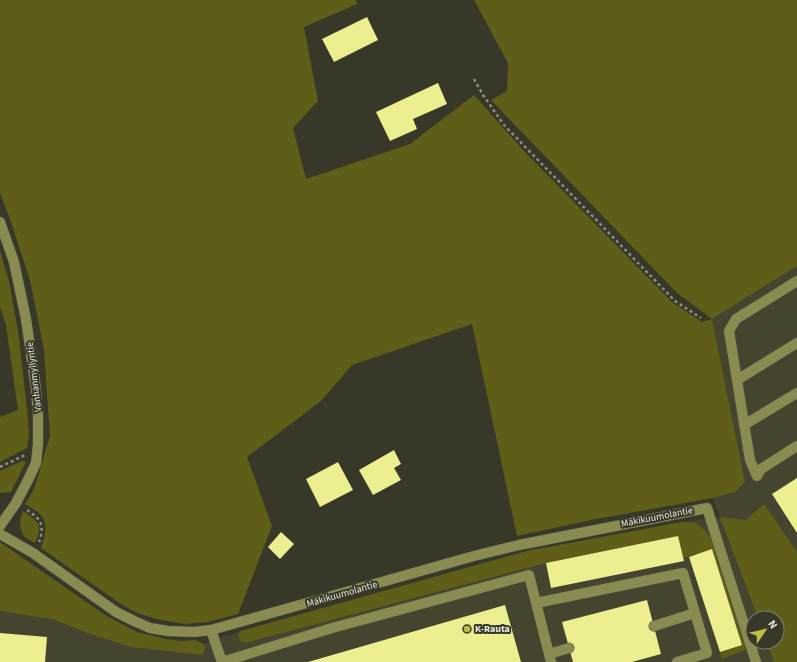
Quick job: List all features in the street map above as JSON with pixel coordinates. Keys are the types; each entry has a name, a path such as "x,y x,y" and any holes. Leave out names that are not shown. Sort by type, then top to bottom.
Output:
{"street":[{"name":"Vanhanmyllyntie","path":"0,222 14,262 26,319 36,389 38,416 36,463 16,503 0,526"},
{"path":"797,281 736,319 729,331 750,460 757,476 761,469 797,446"},
{"path":"737,380 797,343"},
{"path":"744,425 797,393"},
{"name":"Mäkikuumolantie","path":"0,534 33,553 116,612 150,628 168,631 194,632 211,630 474,556 519,545 707,508 756,662"},
{"path":"536,603 683,574 707,653 677,662"},
{"path":"211,630 222,662 332,628 529,575 550,658 569,648"},
{"path":"654,626 695,614"}],"path":[{"path":"474,79 482,95 504,125 674,301 701,318"},
{"path":"0,467 26,454 38,444"},
{"path":"16,503 38,519 42,525 41,536 33,553"}],"shaded area":[{"path":"0,0 356,0 357,4 304,27 318,101 293,128 306,179 410,144 474,95 523,150 672,302 702,322 712,319 745,482 735,492 713,498 591,520 517,536 472,324 352,365 321,401 247,457 272,526 238,614 208,622 184,624 156,619 135,612 118,602 41,548 45,533 43,518 35,510 25,504 35,486 50,437 44,350 30,280 0,193"},
{"path":"474,0 797,0 797,266 712,319 677,293 491,100 507,91 508,63"},
{"path":"0,251 9,281 19,337 29,435 27,448 0,462 0,417 18,410 6,325 0,307"},
{"path":"797,266 797,662 0,662 0,599 192,648 241,631 527,551 682,522 720,517 713,498 735,492 745,482 712,319"},
{"path":"22,461 26,462 11,492 0,493 0,471"},
{"path":"764,504 797,552 797,662 774,662 770,650 785,650 785,610 755,610 720,517 746,520"},
{"path":"23,511 38,524 39,532 35,543 25,537 21,531 20,520"},
{"path":"682,522 696,523 705,530 711,538 745,636 745,650 722,659 720,652 742,645 712,550 683,558 678,536 546,563 245,643 239,638 239,633 241,631 527,551"},
{"path":"0,542 105,615 137,632 166,639 182,641 195,640 202,643 205,647 203,655 131,647 93,635 52,619 0,610"}],"building":[{"path":"367,17 378,40 334,62 322,39"},
{"path":"438,83 447,104 413,119 417,129 390,141 376,112"},
{"path":"394,450 401,464 394,468 401,480 373,495 359,470"},
{"path":"338,462 353,490 320,507 306,479"},
{"path":"797,478 797,533 772,494"},
{"path":"281,532 294,544 280,559 268,547"},
{"path":"678,536 684,561 551,588 546,563"},
{"path":"712,549 742,645 720,652 689,557"},
{"path":"647,600 661,654 632,662 573,662 562,622"},
{"name":"K-Rauta","path":"505,605 521,662 308,662"},
{"path":"0,633 47,637 45,662 0,662"}],"place":[{"name":"K-Rauta","path":"467,629"}]}
